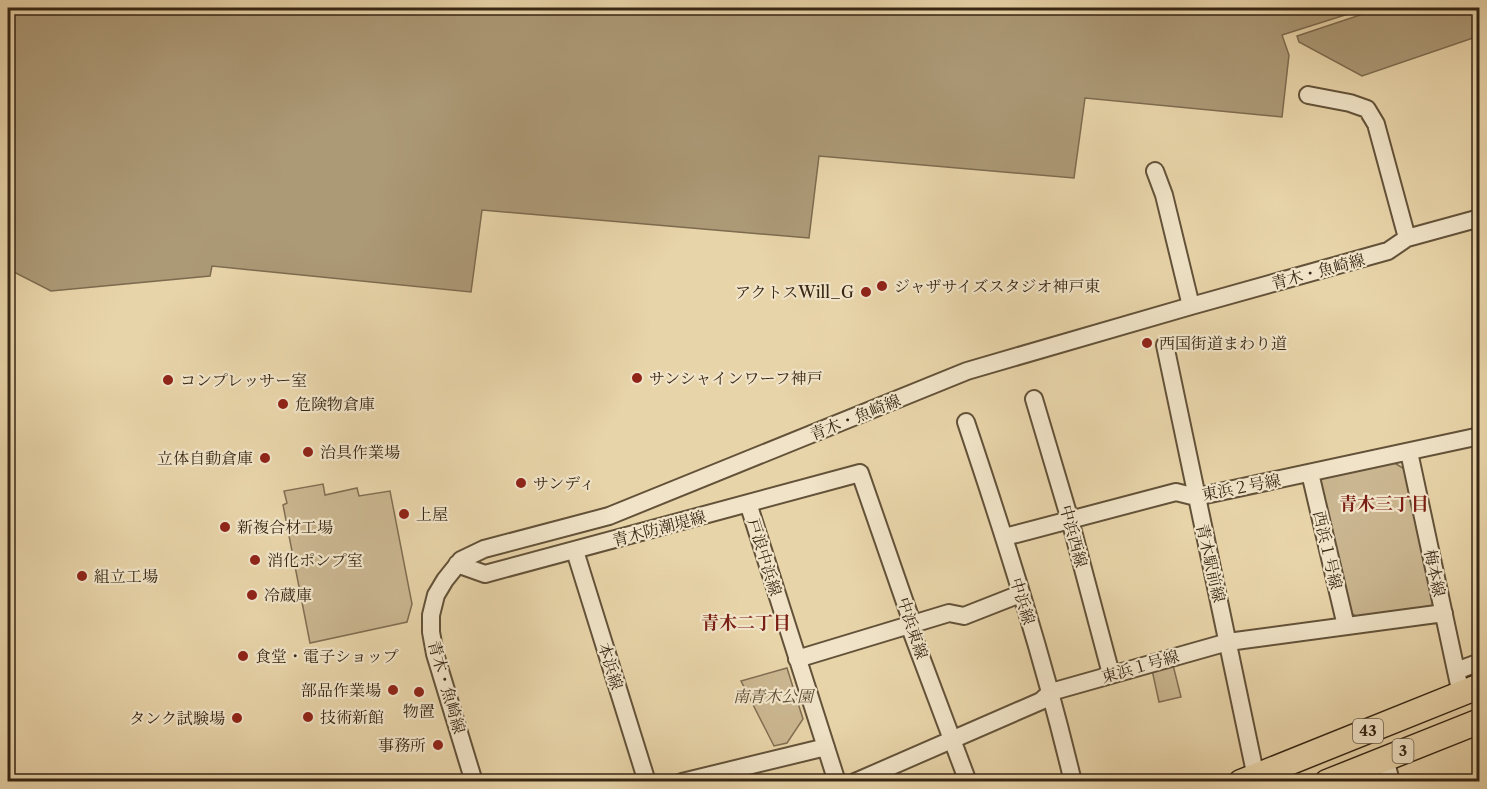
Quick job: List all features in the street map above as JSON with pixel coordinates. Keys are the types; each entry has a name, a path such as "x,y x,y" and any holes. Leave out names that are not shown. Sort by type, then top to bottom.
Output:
{"highway":[{"name":"43","path":"1256,780 1469,688"},
{"name":"3","path":"1327,782 1479,721"},
{"path":"1359,782 1390,776 1479,733"}],"street":[{"path":"1308,95 1350,103 1367,110 1376,124 1407,238"},
{"path":"1155,171 1164,195 1191,306"},
{"name":"青木・魚崎線","path":"474,782 435,654 431,632 431,615 436,595 461,560 484,549 609,516 967,371 1388,251 1407,238 1479,218"},
{"name":"青木駅前線","path":"1165,345 1256,780"},
{"name":"中浜西線","path":"1034,399 1071,520 1111,674"},
{"name":"中浜線","path":"966,422 1005,537 1020,594 1051,692 1073,782"},
{"name":"東浜２号線","path":"1005,537 1176,492 1196,497 1479,436"},
{"name":"梅本線","path":"1409,452 1444,613 1469,688"},
{"name":"青木防潮堤線","path":"457,564 485,574 860,473"},
{"name":"中浜東線","path":"860,473 910,617 909,625 968,782"},
{"name":"西浜１号線","path":"1310,473 1346,626"},
{"name":"戸浪中浜線","path":"748,503 837,782"},
{"name":"本浜線","path":"575,551 647,782"},
{"path":"797,659 949,613 964,616 1020,594"},
{"name":"東浜１号線","path":"855,782 1041,701 1051,692 1111,674 1228,642 1444,613"},
{"path":"1469,688 1479,662"},
{"path":"682,782 748,774 826,747"}],"green space":[{"path":"1393,462 1406,470 1435,607 1356,616 1347,611 1318,484 1324,475"},
{"path":"323,484 325,495 357,488 359,496 390,491 412,604 407,622 310,643 283,505 287,503 284,491"},
{"path":"1173,665 1181,697 1159,702 1152,670"},
{"name":"南青木公園","path":"787,668 803,719 787,743 774,746 741,681"}],"shaded area":[{"path":"8,8 1367,8 1282,35 1289,55 1282,117 1085,98 1074,178 819,156 809,238 482,210 471,292 212,266 210,276 51,291 8,269"},
{"path":"1381,8 1479,8 1479,36 1362,76 1299,42 1297,36"}],"place":[{"name":"ジャザサイズスタジオ神戸東","path":"882,286"},
{"name":"アクトスWill_G","path":"866,292"},
{"name":"西国街道まわり道","path":"1147,343"},
{"name":"サンシャインワーフ神戸","path":"637,378"},
{"name":"コンプレッサー室","path":"168,380"},
{"name":"危険物倉庫","path":"283,404"},
{"name":"治具作業場","path":"308,452"},
{"name":"立体自動倉庫","path":"265,458"},
{"name":"サンディ","path":"521,483"},
{"name":"上屋","path":"404,514"},
{"name":"新複合材工場","path":"225,527"},
{"name":"消化ポンプ室","path":"255,560"},
{"name":"組立工場","path":"82,576"},
{"name":"冷蔵庫","path":"252,595"},
{"name":"食堂・電子ショップ","path":"243,656"},
{"name":"部品作業場","path":"393,690"},
{"name":"物置","path":"419,692"},
{"name":"技術新館","path":"308,717"},
{"name":"タンク試験場","path":"237,718"},
{"name":"事務所","path":"438,745"}],"district":[{"name":"青木三丁目","path":"1384,504"},
{"name":"青木二丁目","path":"746,623"}]}
